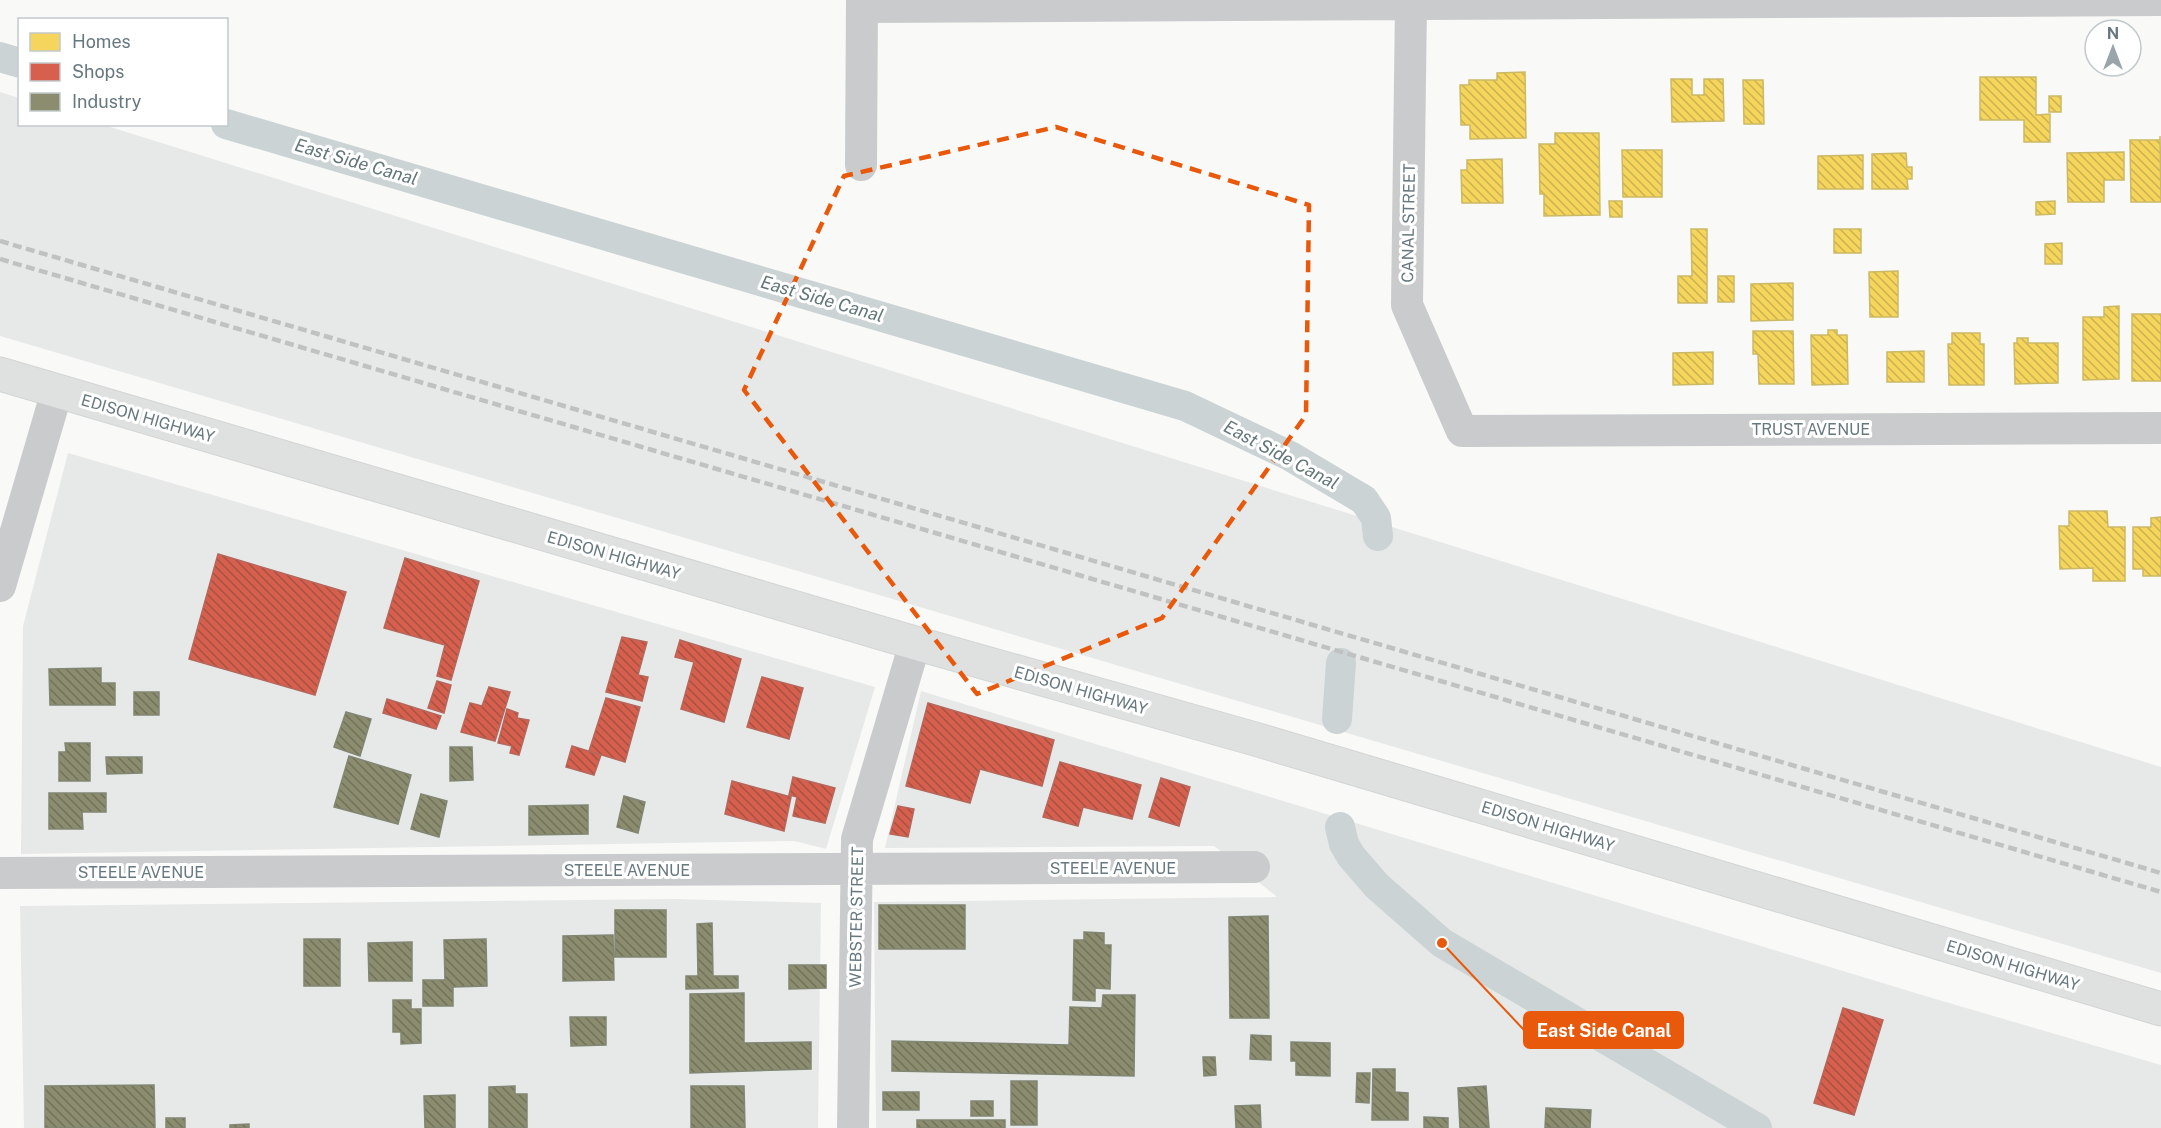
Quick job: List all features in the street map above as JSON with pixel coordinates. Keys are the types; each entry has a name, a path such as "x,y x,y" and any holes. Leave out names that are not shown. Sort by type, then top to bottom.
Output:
{"main road":[{"name":"EDISON HIGHWAY","path":"0,374 915,643 1256,739 2161,1009"}],"street":[{"path":"861,165 862,3 1411,4 2161,0"},
{"name":"CANAL STREET","path":"1411,4 1407,305 1462,431"},
{"path":"0,586 57,391"},
{"name":"TRUST AVENUE","path":"1462,431 2161,428"},
{"name":"WEBSTER STREET","path":"853,1128 857,839 915,643"},
{"name":"STEELE AVENUE","path":"0,873 1254,867"}],"highlighted area":[{"path":"1056,127 1309,205 1306,415 1162,618 977,694 744,390 844,176"}],"shaded area":[{"path":"0,92 18,98 18,126 107,126 2161,767 2161,973 0,336"},
{"path":"68,453 875,687 826,849 794,841 21,854 23,626"},
{"path":"921,691 1932,998 2161,1065 2161,1128 876,1128 874,902 1277,897 1214,846 885,848"},
{"path":"677,899 821,903 818,1128 24,1128 20,906"}],"building: Homes":[{"path":"1525,72 1526,138 1470,139 1470,125 1461,125 1460,85 1469,85 1469,80 1497,80 1497,73"},
{"path":"1980,77 2036,77 2036,115 2050,114 2050,142 2024,142 2024,120 1980,120"},
{"path":"1671,79 1692,79 1692,95 1704,95 1704,79 1723,79 1724,121 1672,122"},
{"path":"1743,80 1763,80 1764,124 1744,124"},
{"path":"2049,96 2061,96 2061,112 2049,112"},
{"path":"1555,133 1599,133 1600,215 1544,216 1544,194 1540,194 1539,144 1555,144"},
{"path":"2160,136 2161,202 2131,202 2130,140 2160,140"},
{"path":"1622,150 1662,150 1662,197 1623,197"},
{"path":"2124,152 2124,180 2104,180 2104,202 2068,202 2067,153"},
{"path":"1906,153 1907,167 1912,167 1912,179 1907,179 1908,189 1872,189 1872,154"},
{"path":"1863,155 1863,189 1818,189 1818,156"},
{"path":"1502,159 1503,203 1462,203 1461,170 1467,170 1467,160"},
{"path":"1609,201 1622,201 1622,217 1610,217"},
{"path":"2055,201 2055,214 2036,215 2036,202"},
{"path":"1691,229 1707,229 1707,303 1678,303 1678,276 1692,276"},
{"path":"1834,229 1861,229 1861,253 1834,253"},
{"path":"2062,243 2062,264 2045,264 2045,244"},
{"path":"1898,271 1898,317 1870,317 1869,272"},
{"path":"1718,276 1734,276 1734,302 1718,302"},
{"path":"1793,283 1793,320 1751,321 1751,284"},
{"path":"2119,306 2119,379 2083,380 2083,317 2104,317 2104,307"},
{"path":"2132,314 2161,314 2161,381 2132,381"},
{"path":"1828,330 1837,330 1837,335 1847,335 1848,384 1812,385 1811,335 1828,335"},
{"path":"1753,331 1793,331 1794,384 1759,384 1758,354 1753,354"},
{"path":"1952,333 1980,333 1980,344 1984,344 1984,385 1949,385 1948,344 1952,344"},
{"path":"2017,338 2028,338 2028,343 2058,343 2058,383 2015,384 2014,343 2017,343"},
{"path":"1924,351 1924,382 1887,382 1887,352"},
{"path":"1713,352 1713,384 1673,385 1673,353"},
{"path":"2069,511 2107,511 2108,527 2125,527 2125,581 2093,581 2093,568 2060,569 2059,526 2069,526"},
{"path":"2161,517 2161,576 2143,576 2143,569 2133,569 2133,527 2151,527 2151,518"}],"building: Shops":[{"path":"218,554 346,592 315,695 189,659"},
{"path":"405,558 479,581 451,680 437,676 445,645 384,628"},
{"path":"622,637 647,642 638,675 648,677 642,701 606,692"},
{"path":"680,640 741,659 724,722 681,709 694,662 675,657"},
{"path":"762,677 803,688 789,739 747,727"},
{"path":"437,681 451,685 444,713 428,708"},
{"path":"489,687 510,692 495,741 461,732 470,703 482,706"},
{"path":"606,698 640,707 625,762 589,751"},
{"path":"387,699 441,716 436,729 383,713"},
{"path":"928,703 1054,740 1042,786 980,769 970,803 906,786"},
{"path":"507,709 518,713 517,718 529,720 519,755 510,753 512,746 498,743"},
{"path":"572,746 601,755 594,775 566,767"},
{"path":"1060,762 1141,785 1132,819 1083,807 1078,826 1043,817"},
{"path":"793,777 835,788 825,823 793,816 797,797 789,795"},
{"path":"1161,778 1190,787 1179,826 1149,817"},
{"path":"732,781 791,797 784,831 725,814"},
{"path":"898,806 914,809 908,837 890,834"},
{"path":"1843,1008 1883,1020 1854,1115 1814,1103"}],"building: Industry":[{"path":"101,668 101,683 115,683 115,705 50,705 49,669"},
{"path":"134,692 159,692 159,715 134,715"},
{"path":"346,712 371,719 360,756 334,747"},
{"path":"65,743 90,743 90,781 59,781 59,752 66,752"},
{"path":"450,747 472,747 473,780 450,781"},
{"path":"349,756 411,775 398,824 334,807"},
{"path":"106,757 142,757 142,773 107,774"},
{"path":"49,793 106,793 106,812 82,812 83,829 49,829"},
{"path":"421,794 447,801 439,837 411,829"},
{"path":"624,796 645,802 638,833 617,827"},
{"path":"588,805 588,834 529,835 529,806"},
{"path":"879,905 965,905 965,949 879,949"},
{"path":"615,910 666,910 666,957 615,957"},
{"path":"1268,916 1269,1018 1230,1018 1229,917"},
{"path":"712,923 713,976 738,976 738,988 686,989 686,976 698,976 697,924"},
{"path":"1084,932 1104,933 1104,945 1111,945 1110,989 1095,988 1095,1001 1073,1000 1074,940 1084,940"},
{"path":"613,935 614,980 563,981 563,936"},
{"path":"304,939 340,939 340,986 304,986"},
{"path":"486,939 487,986 453,987 453,1006 423,1006 423,980 445,980 444,940"},
{"path":"412,942 412,981 369,981 368,943"},
{"path":"789,965 826,965 826,988 789,989"},
{"path":"744,993 744,1043 811,1042 811,1069 690,1073 690,994"},
{"path":"1103,995 1135,995 1134,1076 892,1071 892,1041 1069,1045 1070,1007 1102,1008"},
{"path":"393,1000 411,1000 411,1009 421,1009 421,1043 401,1044 401,1032 393,1032"},
{"path":"570,1017 606,1017 606,1045 571,1046"},
{"path":"1251,1035 1271,1036 1271,1060 1250,1059"},
{"path":"1291,1042 1330,1043 1330,1076 1296,1075 1296,1061 1291,1061"},
{"path":"1203,1057 1215,1057 1216,1075 1204,1076"},
{"path":"1373,1069 1395,1069 1395,1092 1408,1093 1408,1120 1372,1120"},
{"path":"1357,1073 1370,1073 1369,1103 1356,1102"},
{"path":"1011,1081 1037,1081 1037,1125 1011,1125"},
{"path":"154,1085 155,1128 45,1128 45,1086"},
{"path":"515,1086 515,1094 527,1094 527,1128 489,1128 489,1087"},
{"path":"691,1086 744,1086 745,1128 691,1128"},
{"path":"1486,1086 1489,1128 1460,1128 1458,1088"},
{"path":"883,1092 919,1092 919,1110 883,1110"},
{"path":"455,1095 455,1128 425,1128 424,1096"},
{"path":"971,1101 993,1101 993,1116 971,1116"},
{"path":"1260,1105 1261,1128 1236,1128 1235,1106"},
{"path":"1546,1108 1591,1110 1590,1128 1545,1128"},
{"path":"1424,1117 1448,1118 1448,1128 1424,1128"},
{"path":"166,1118 185,1118 185,1128 166,1128"},
{"path":"917,1120 1005,1120 1005,1128 917,1128"},
{"path":"249,1124 249,1128 230,1128 230,1125"}],"waterway":[{"name":"East Side Canal","path":"0,57 18,62"},
{"name":"East Side Canal","path":"228,125 1185,406 1290,456 1364,500 1376,518 1378,536"},
{"name":"East Side Canal","path":"1337,719 1341,663"},
{"name":"East Side Canal","path":"1340,827 1344,844 1351,856 1377,886 1442,943 1757,1128"}],"railway":[{"path":"0,241 2161,873"},
{"path":"0,259 2161,892"}],"place":[{"name":"East Side Canal","path":"1442,943"}]}
